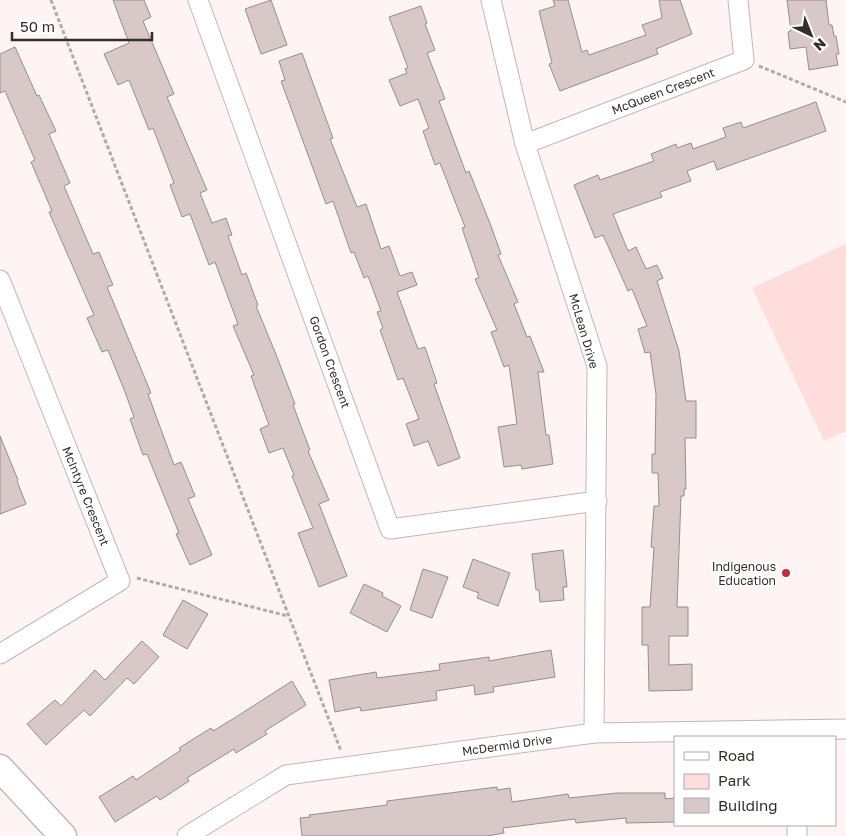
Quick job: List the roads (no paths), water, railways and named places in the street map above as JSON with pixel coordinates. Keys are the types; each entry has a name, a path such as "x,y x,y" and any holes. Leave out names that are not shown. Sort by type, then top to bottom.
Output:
{"street":[{"name":"Gordon Crescent","path":"198,0 390,529 596,501"},
{"name":"McLean Drive","path":"491,0 525,144 597,366 594,733"},
{"name":"McQueen Crescent","path":"525,144 744,60 738,0"},
{"name":"McIntyre Crescent","path":"0,280 120,581 0,654"},
{"name":"McDermid Drive","path":"187,836 286,775 594,733 798,734 846,729"},
{"path":"0,768 63,836"}],"place":[{"name":"Indigenous Education","path":"786,573"}]}
